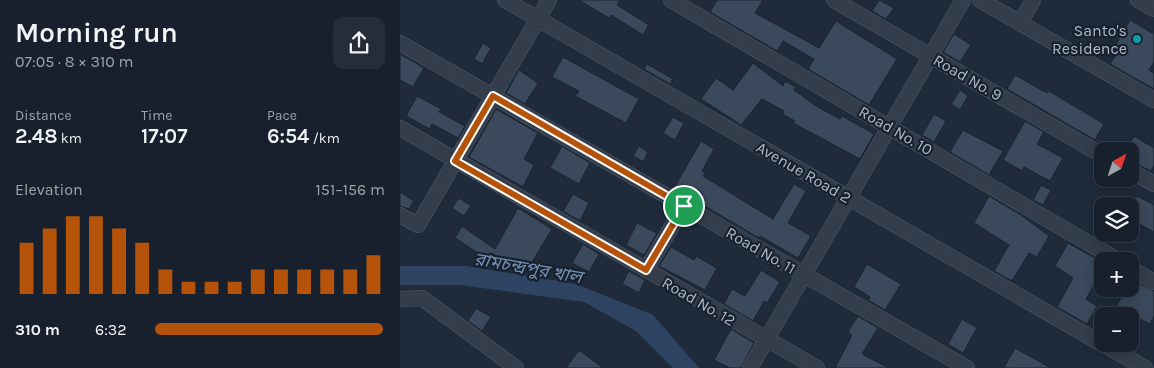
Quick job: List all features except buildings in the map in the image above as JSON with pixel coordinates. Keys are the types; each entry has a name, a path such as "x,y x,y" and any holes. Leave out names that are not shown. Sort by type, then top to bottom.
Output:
{"street":[{"name":"Avenue Road 2","path":"505,0 1094,339"},
{"path":"400,215 418,225 549,0"},
{"name":"Road No. 10","path":"671,0 1104,252"},
{"name":"Road No. 9","path":"834,0 1094,150"},
{"path":"750,368 963,0"},
{"path":"980,0 1154,100"},
{"path":"1020,23 1033,0"},
{"path":"1138,0 1154,10"},
{"name":"Road No. 11","path":"400,43 966,368"},
{"name":"Road No. 12","path":"400,128 817,368"},
{"path":"1139,175 1154,184"},
{"path":"646,270 684,206"},
{"path":"1139,273 1154,282"},
{"path":"400,299 422,298 516,368"},
{"name":"Avenue Road 2","path":"1117,352 1145,368"}],"water":[{"path":"400,266 466,266 576,284 653,315 699,368 673,368 636,331 584,302 460,285 400,285"}],"place":[{"name":"Santo's Residence","path":"1137,39"}],"route":[{"path":"493,96 684,206 646,270 455,161 493,96"}],"water label":[{"name":"রামচন্দ্রপুর খাল","path":"528,268"}]}
